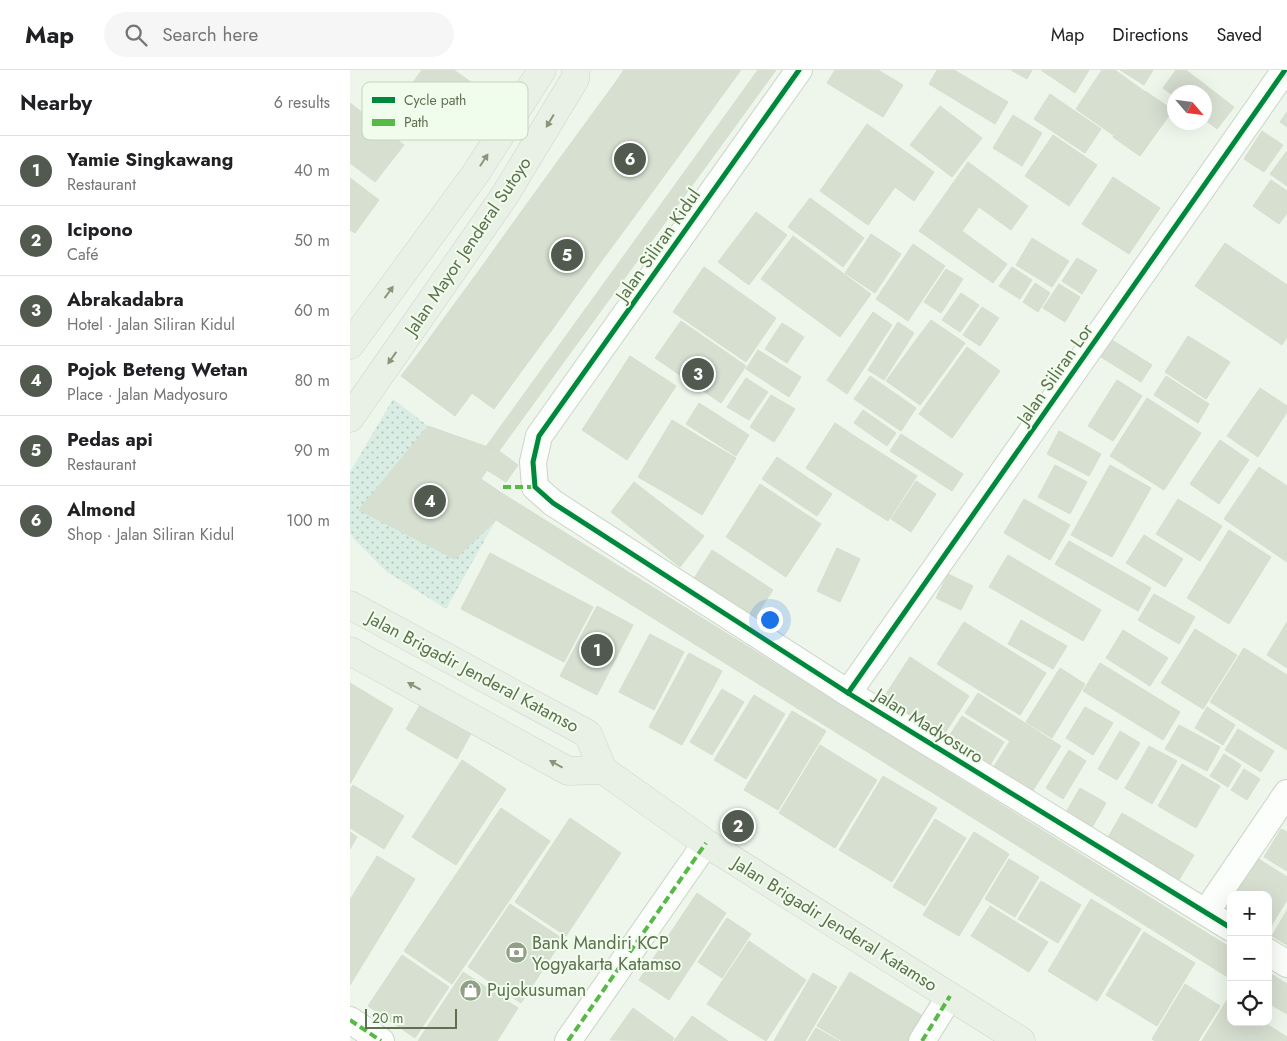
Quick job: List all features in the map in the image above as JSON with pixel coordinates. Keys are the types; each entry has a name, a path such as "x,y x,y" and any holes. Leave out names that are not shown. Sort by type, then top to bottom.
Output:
{"main road":[{"name":"Jalan Mayor Jenderal Sutoyo","path":"528,92 542,70"},
{"name":"Jalan Mayor Jenderal Sutoyo","path":"350,418 505,195 575,79 576,70"},
{"name":"Jalan Mayor Jenderal Sutoyo","path":"350,345 476,173 497,140"},
{"name":"Jalan Brigadir Jenderal Katamso","path":"350,606 588,734 603,770 706,843 1021,1041"},
{"path":"350,651 568,771 603,770"}],"street":[{"name":"Jalan Siliran Kidul","path":"539,436 799,70"},
{"name":"Jalan Siliran Lor","path":"848,693 1285,70"},
{"name":"Jalan Madyosuro","path":"539,436 533,462 535,487 553,502 848,693 1227,925"},
{"path":"1206,912 1287,793"},
{"path":"568,1041 706,843"},
{"path":"1272,955 1287,964"},
{"path":"922,1041 950,996"},
{"path":"350,1020 381,1041"}],"green space":[{"path":"393,399 428,426 359,510 455,559 496,520 446,609 387,572 353,538 350,532 350,472"}],"building":[{"path":"422,70 454,70 471,82 413,82"},
{"path":"624,70 679,70 719,100 691,139 615,83"},
{"path":"679,70 741,70 719,100"},
{"path":"758,70 776,70 499,451 485,448"},
{"path":"835,70 878,70 858,102 827,83"},
{"path":"878,70 903,85 883,117 858,102"},
{"path":"937,70 954,70 1008,102 995,124 929,84"},
{"path":"1011,70 1032,70 1027,79"},
{"path":"1041,70 1089,70 1075,93"},
{"path":"1102,70 1115,70 1144,91 1113,135 1076,109"},
{"path":"1120,70 1153,70 1144,85"},
{"path":"1176,70 1186,70 1205,85 1167,85 1167,91 1163,88"},
{"path":"615,83 691,139 631,221 555,165"},
{"path":"1212,90 1234,107 1217,129 1212,125"},
{"path":"1145,91 1167,106 1167,118 1140,156 1113,137"},
{"path":"1050,94 1101,129 1085,153 1034,119"},
{"path":"350,103 362,112 362,140 398,140 404,145 375,182 350,163"},
{"path":"940,106 982,138 952,177 910,145"},
{"path":"1287,112 1287,127 1280,122"},
{"path":"1013,115 1042,133 1022,166 993,148"},
{"path":"867,124 934,172 914,201 895,187 868,225 820,191"},
{"path":"1262,131 1283,145 1264,172 1244,159"},
{"path":"1053,135 1097,165 1069,206 1025,176"},
{"path":"1287,151 1287,186 1270,174"},
{"path":"968,162 1028,206 1011,230 979,207 962,231 1007,264 993,283 919,231"},
{"path":"555,165 631,221 592,274 516,219"},
{"path":"1113,177 1160,208 1129,254 1082,224"},
{"path":"350,178 379,200 355,233 350,230"},
{"path":"1271,180 1287,191 1287,213 1279,224 1253,206"},
{"path":"810,198 840,220 819,249 788,227"},
{"path":"756,212 787,235 749,285 718,262"},
{"path":"516,219 592,274 554,327 478,272"},
{"path":"840,220 864,238 843,267 819,249"},
{"path":"871,234 901,254 875,293 845,273"},
{"path":"793,236 871,294 840,337 761,279"},
{"path":"1032,238 1069,261 1052,287 1016,265"},
{"path":"1225,243 1287,285 1287,337 1282,345 1195,286"},
{"path":"913,244 945,266 908,321 876,299"},
{"path":"1077,258 1097,270 1082,294 1062,281"},
{"path":"704,267 776,318 746,362 673,312"},
{"path":"1012,267 1032,280 1020,299 999,286"},
{"path":"946,269 963,279 941,313 924,302"},
{"path":"478,272 554,327 526,365 450,310"},
{"path":"1035,283 1050,293 1038,312 1023,302"},
{"path":"1059,284 1080,297 1065,322 1043,308"},
{"path":"961,293 979,305 960,332 942,320"},
{"path":"982,307 999,318 980,346 963,335"},
{"path":"450,310 526,365 494,409 418,354"},
{"path":"873,312 892,325 847,394 827,380"},
{"path":"931,320 965,343 950,364 916,340"},
{"path":"681,321 746,366 721,403 655,358"},
{"path":"898,322 914,333 884,380 868,370"},
{"path":"782,323 804,337 787,363 765,349"},
{"path":"1188,336 1230,362 1206,399 1165,372"},
{"path":"916,340 950,364 920,405 886,381"},
{"path":"1112,340 1152,365 1141,382 1101,357"},
{"path":"967,347 1000,371 952,438 919,414"},
{"path":"758,350 801,377 789,397 746,369"},
{"path":"418,354 472,393 455,416 401,376"},
{"path":"630,356 676,386 627,460 582,430"},
{"path":"870,376 916,408 901,431 854,399"},
{"path":"1166,376 1209,404 1198,423 1154,395"},
{"path":"746,378 768,392 749,420 727,407"},
{"path":"1117,380 1142,396 1113,441 1088,426"},
{"path":"1260,388 1287,406 1287,412 1258,457 1227,436"},
{"path":"771,395 795,409 774,442 750,427"},
{"path":"1147,398 1201,433 1164,490 1110,456"},
{"path":"699,403 749,435 736,456 686,424"},
{"path":"863,410 896,433 887,446 854,423"},
{"path":"672,420 700,437 666,493 638,477"},
{"path":"835,423 859,439 830,484 806,468"},
{"path":"428,426 499,451 518,465 506,482 487,470 481,479 500,492 487,512 496,520 455,559 359,510"},
{"path":"1059,431 1101,454 1089,476 1047,454"},
{"path":"901,434 963,474 952,491 890,451"},
{"path":"700,437 736,458 702,515 666,493"},
{"path":"859,439 917,476 888,521 830,484"},
{"path":"1220,440 1249,460 1219,504 1190,484"},
{"path":"777,457 832,494 817,516 762,479"},
{"path":"1055,465 1087,482 1070,514 1038,497"},
{"path":"1110,465 1151,488 1112,557 1071,535"},
{"path":"1259,467 1287,486 1287,562 1224,519"},
{"path":"916,481 936,494 911,532 891,519"},
{"path":"634,482 704,536 680,567 611,512"},
{"path":"760,484 821,524 786,577 726,537"},
{"path":"500,492 1227,946 1227,977 496,520 487,512"},
{"path":"1024,499 1070,525 1050,560 1004,533"},
{"path":"1178,499 1222,526 1200,561 1156,534"},
{"path":"1229,530 1271,557 1229,624 1187,598"},
{"path":"1144,535 1183,559 1165,587 1126,563"},
{"path":"1069,541 1151,588 1138,611 1055,564"},
{"path":"837,548 860,559 840,602 817,591"},
{"path":"712,550 773,590 753,620 693,580"},
{"path":"490,553 593,607 564,662 461,609"},
{"path":"1008,555 1101,610 1083,641 989,587"},
{"path":"948,574 973,586 961,610 936,598"},
{"path":"1154,594 1195,617 1179,644 1138,620"},
{"path":"597,606 633,625 597,695 560,676"},
{"path":"1021,620 1067,646 1053,669 1008,644"},
{"path":"964,622 1019,656 992,698 937,664"},
{"path":"1287,622 1287,668 1267,655"},
{"path":"1195,629 1237,655 1203,709 1161,683"},
{"path":"1123,630 1168,658 1150,686 1106,658"},
{"path":"650,634 684,652 654,710 619,692"},
{"path":"1244,648 1287,675 1287,750 1210,702"},
{"path":"689,653 722,671 682,745 649,727"},
{"path":"1019,656 1046,673 1020,715 992,698"},
{"path":"910,657 969,696 943,736 884,697"},
{"path":"1100,663 1180,712 1163,740 1083,691"},
{"path":"1060,668 1085,684 1052,738 1026,722"},
{"path":"350,683 393,709 350,784"},
{"path":"722,689 744,702 712,755 690,742"},
{"path":"978,693 1061,746 1032,792 993,768 1010,741 965,713"},
{"path":"754,695 785,714 746,779 714,760"},
{"path":"423,700 473,730 457,759 406,729"},
{"path":"1085,707 1113,723 1093,755 1066,738"},
{"path":"1207,707 1235,725 1223,745 1195,728"},
{"path":"792,711 826,731 778,810 744,790"},
{"path":"962,716 1004,742 984,775 941,749"},
{"path":"1179,725 1220,747 1207,771 1165,749"},
{"path":"1238,729 1274,751 1261,772 1225,750"},
{"path":"1120,731 1140,743 1117,780 1098,769"},
{"path":"820,745 877,780 835,848 779,813"},
{"path":"1149,746 1177,761 1152,804 1125,788"},
{"path":"1069,750 1086,761 1063,799 1046,788"},
{"path":"1224,754 1241,765 1228,787 1210,776"},
{"path":"462,760 506,789 456,865 412,837"},
{"path":"1182,764 1220,786 1196,828 1158,806"},
{"path":"1244,769 1260,779 1247,800 1231,790"},
{"path":"883,776 937,808 892,882 839,850"},
{"path":"353,785 404,816 384,849 350,828 350,790"},
{"path":"1080,788 1106,803 1090,831 1064,816"},
{"path":"501,808 550,841 452,984 404,951"},
{"path":"1122,813 1194,855 1177,883 1106,841"},
{"path":"570,818 621,853 566,936 515,902"},
{"path":"935,819 966,838 925,906 893,887"},
{"path":"1281,829 1287,832 1287,871 1264,857"},
{"path":"350,832 357,837 350,849"},
{"path":"974,832 1009,854 959,936 923,915"},
{"path":"377,856 415,879 350,985 350,900"},
{"path":"1257,858 1287,877 1287,900 1272,924 1272,891 1237,891"},
{"path":"1009,859 1039,877 1015,917 985,899"},
{"path":"1041,881 1081,905 1058,943 1018,919"},
{"path":"697,893 726,913 669,1000 639,980"},
{"path":"1091,899 1141,929 1097,1001 1048,971"},
{"name":"Bank Mandiri KCP Yogyakarta Katamso","path":"510,904 563,939 521,1003 468,967"},
{"path":"990,906 1048,942 1029,972 971,936"},
{"path":"1287,910 1287,945 1272,936"},
{"path":"727,918 751,934 722,978 698,962"},
{"path":"1144,932 1195,963 1157,1026 1106,995"},
{"path":"749,941 806,980 766,1041 707,1004"},
{"path":"402,955 449,987 415,1038 368,1006"},
{"name":"Pujokusuman","path":"463,972 518,1008 497,1041 418,1041"},
{"path":"850,972 923,1016 909,1041 842,1041 817,1026"},
{"path":"813,973 837,987 805,1041 774,1041"},
{"path":"1272,975 1287,984 1287,1014 1272,1005"},
{"path":"1185,984 1220,1006 1198,1041 1155,1041 1152,1039"},
{"path":"1227,1000 1227,1026 1266,1026 1257,1041 1202,1041"},
{"path":"633,1008 674,1038 672,1041 610,1040"},
{"path":"692,1016 728,1041 674,1041"},
{"path":"1267,1026 1287,1037 1287,1041 1258,1041"},
{"path":"816,1028 839,1041 808,1041"}],"marked path":[{"path":"503,487 535,487"},
{"path":"568,1041 706,843"},
{"path":"922,1041 950,996"},
{"path":"350,1020 381,1041"}],"cycle path":[{"path":"799,70 539,436 533,462 535,487 553,503 848,693 1227,926"},
{"path":"848,693 1285,70"}],"place":[{"name":"Almond","path":"630,159"},
{"name":"Pedas api","path":"567,255"},
{"name":"Abrakadabra","path":"698,374"},
{"name":"Pojok Beteng Wetan","path":"430,501"},
{"name":"Yamie Singkawang","path":"597,650"},
{"name":"Icipono","path":"738,826"},
{"name":"Bank Mandiri KCP Yogyakarta Katamso","path":"516,953"},
{"name":"Pujokusuman","path":"471,990"}]}
